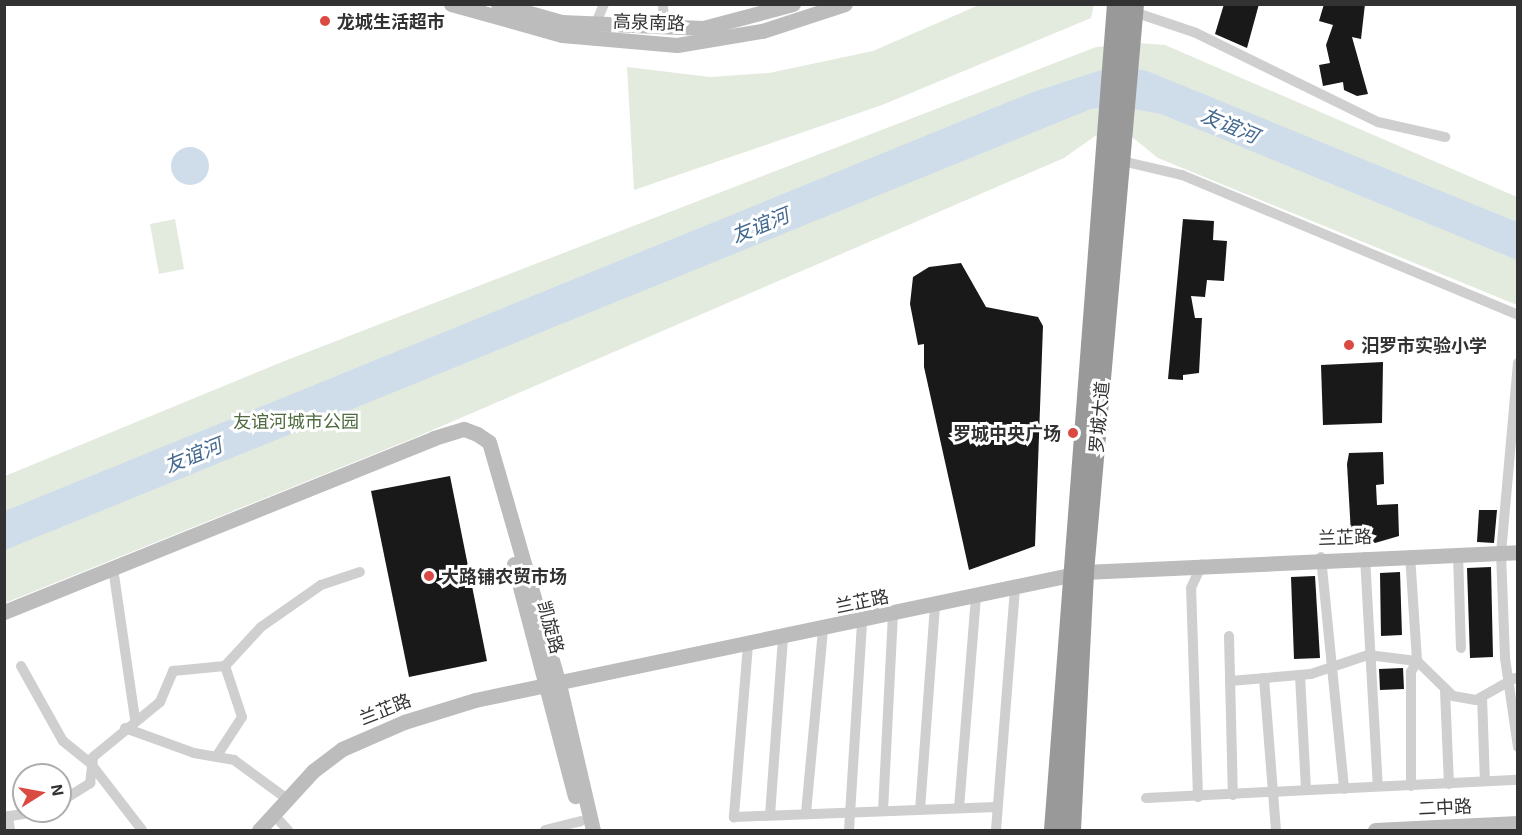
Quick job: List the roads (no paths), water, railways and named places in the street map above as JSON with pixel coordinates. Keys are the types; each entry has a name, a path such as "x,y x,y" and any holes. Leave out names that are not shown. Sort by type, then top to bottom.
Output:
{"highway":[{"name":"罗城大道","path":"1054,831 1117,159 1122,50 1128,7"},
{"name":"罗城大道","path":"1071,831 1077,574"}],"street":[{"name":"高泉南路","path":"451,4 562,35 677,45 762,31 845,4"},
{"name":"高泉南路","path":"498,4 561,22 664,27 724,24 793,4"},
{"path":"596,23 604,4"},
{"path":"663,4 664,27"},
{"path":"1128,7 1196,33 1378,122 1445,137"},
{"path":"1117,159 1182,175 1518,315"},
{"path":"1518,363 1501,553 1505,658 1515,678 1518,747"},
{"name":"凯旋路","path":"113,568 434,438 464,429 477,434 553,686 586,828"},
{"name":"兰芷路","path":"259,831 313,771 372,734 435,711 862,622 1077,574 1321,557 1518,552"},
{"path":"1458,554 1461,648"},
{"path":"1410,555 1417,661 1411,672 1411,786"},
{"path":"1365,556 1368,655 1378,786"},
{"path":"1321,557 1325,630 1335,666 1344,789"},
{"path":"1198,796 1191,588 1202,564"},
{"path":"4,612 113,568 135,718"},
{"path":"72,794 90,783 90,764 135,718 160,702 173,671 225,666 261,627 321,585 360,572"},
{"path":"996,831 996,807 1015,587"},
{"path":"959,808 976,595"},
{"path":"920,810 936,605"},
{"path":"883,811 892,615"},
{"path":"849,831 862,622"},
{"path":"806,813 823,629"},
{"path":"1229,636 1233,795"},
{"path":"770,815 783,638"},
{"path":"748,645 734,817 996,807"},
{"path":"1230,681 1300,675 1368,655 1417,661 1453,696 1482,697 1515,678"},
{"path":"21,666 63,741 90,764 142,831"},
{"path":"218,754 242,717 225,666"},
{"path":"1300,675 1306,790"},
{"path":"1264,678 1271,793 1276,831"},
{"path":"1445,690 1449,784"},
{"path":"1482,697 1485,782"},
{"path":"125,728 194,753 218,754 287,799"},
{"path":"1146,798 1518,780"},
{"path":"273,814 288,831"},
{"path":"6,817 10,831"},
{"name":"二中路","path":"1376,831 1518,823"},
{"path":"545,831 586,828"}],"water":[{"name":"友谊河","path":"1117,65 1147,71 1517,222 1517,260 1161,114 1118,106 1091,109 5,550 5,511 1033,92"},
{"path":"190,147 203,153 209,166 203,179 190,185 177,179 171,166 177,153"}],"place":[{"name":"龙城生活超市","path":"325,21"},
{"name":"汨罗市实验小学","path":"1349,345"},
{"name":"罗城中央广场","path":"1073,433"},
{"name":"大路铺农贸市场","path":"429,576"}],"park label":[{"name":"友谊河城市公园","path":"296,421"}]}
